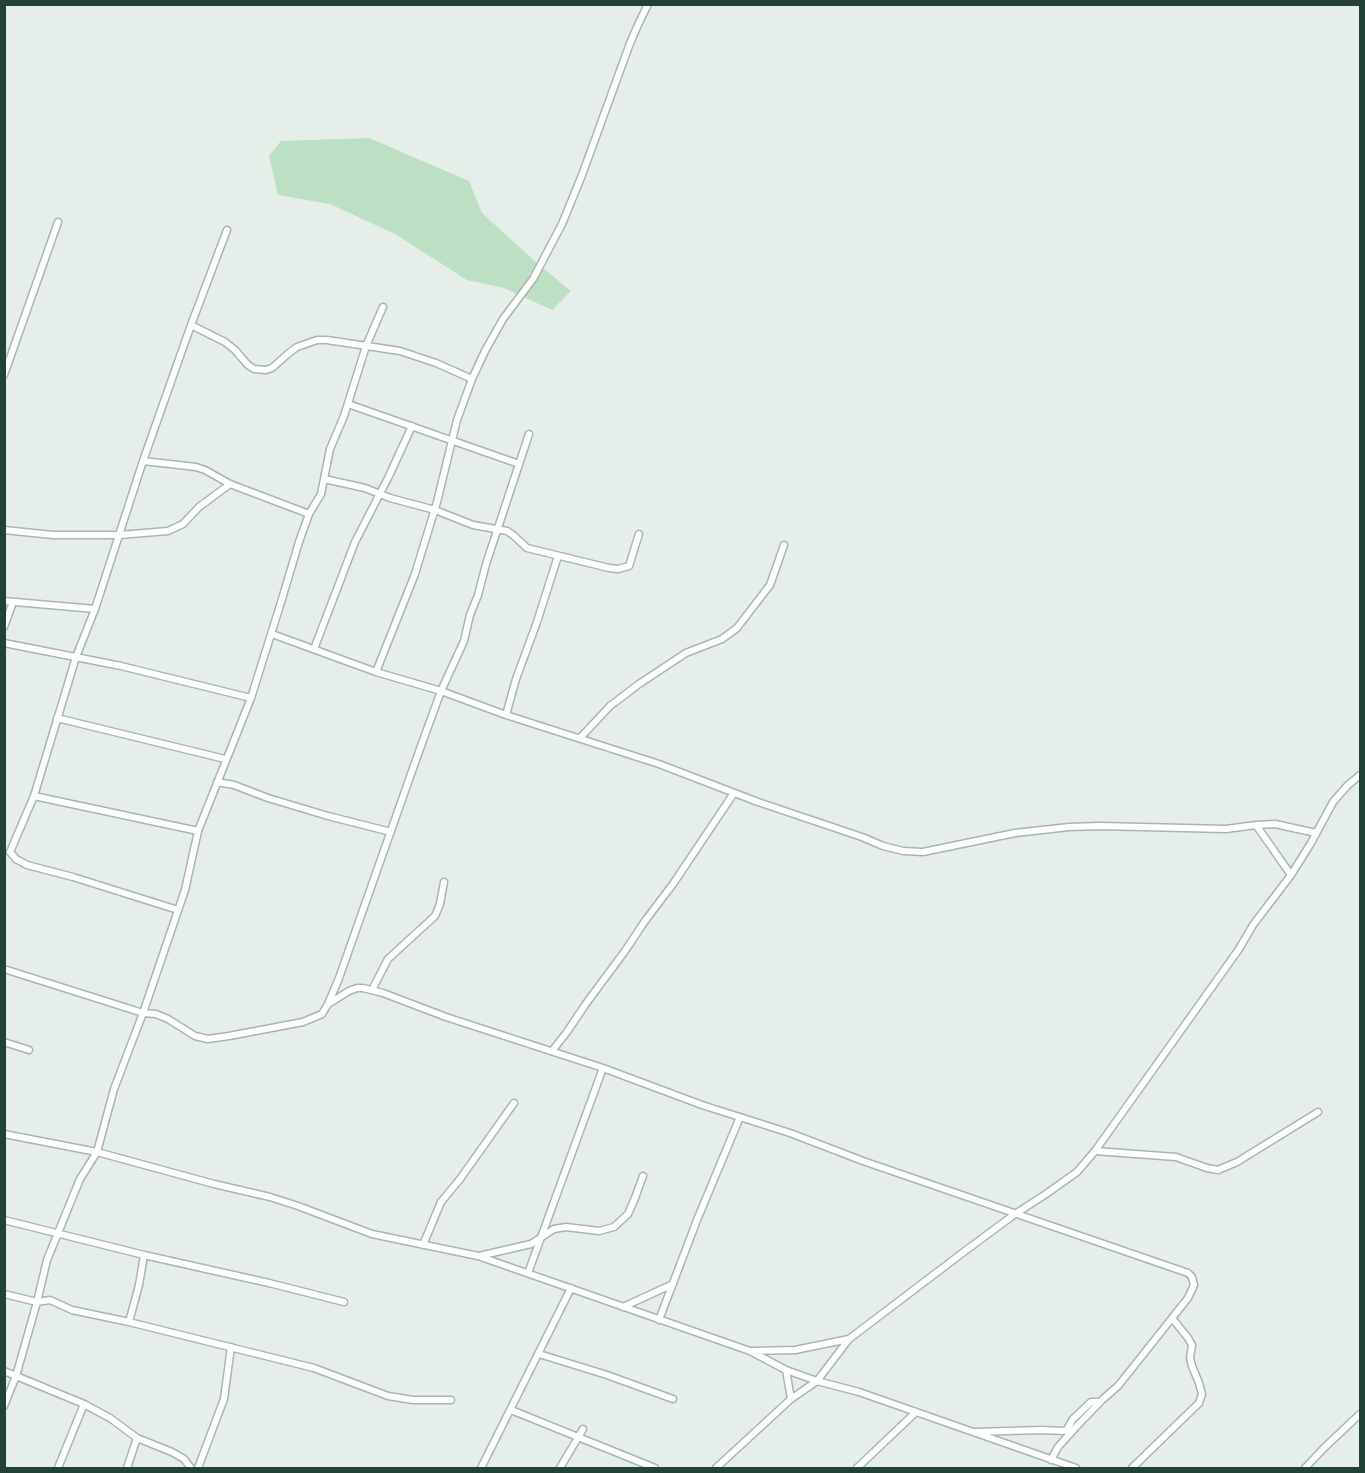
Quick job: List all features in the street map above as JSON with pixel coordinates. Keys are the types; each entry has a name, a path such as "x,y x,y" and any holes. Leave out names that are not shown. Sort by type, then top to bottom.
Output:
{"street":[{"path":"376,672 415,574 435,510 457,420 472,379 503,319 533,279 562,224 629,46 648,4"},
{"path":"4,375 58,222"},
{"path":"178,910 27,865 7,851 34,796 75,657 94,609 191,325 227,230"},
{"path":"4,1406 16,1376 38,1302 47,1260 80,1179 97,1152 114,1089 185,890 198,831 251,698 309,514 321,494 330,449 348,404 366,346 383,307"},
{"path":"191,325 225,342 254,369 273,368 297,347 317,340 400,351 436,363 472,379"},
{"path":"348,404 519,464"},
{"path":"314,649 355,542 412,426"},
{"path":"4,969 143,1013 156,1014 195,1036 208,1039 303,1022 321,1014 339,978 441,691 464,641 486,564 529,434"},
{"path":"143,461 196,467 230,484 309,514"},
{"path":"324,478 435,510 473,525 507,531 527,548 609,568 629,566 639,534"},
{"path":"4,530 53,536 119,535 168,531 183,524 199,507 230,484"},
{"path":"580,738 610,706 639,684 686,653 722,639 737,628 770,585 784,545"},
{"path":"506,715 558,556"},
{"path":"4,601 94,609"},
{"path":"4,627 13,602"},
{"path":"272,634 376,672 441,691 506,715 659,764 882,846 903,851 923,852 1015,833 1069,827 1226,829 1275,824 1316,833"},
{"path":"4,643 121,666 251,698"},
{"path":"57,718 225,759"},
{"path":"716,1468 791,1399 817,1381 849,1339 1016,1214 1077,1172 1095,1151 1239,949 1253,925 1291,875 1333,802 1348,785 1360,776"},
{"path":"217,782 234,785 328,816 391,832"},
{"path":"552,1051 673,884 734,793"},
{"path":"34,796 198,831"},
{"path":"1256,825 1291,875"},
{"path":"372,990 388,959 435,916 444,882"},
{"path":"328,1004 357,988 402,999 446,1017 603,1068 702,1105 790,1133 863,1161 1188,1273 1194,1285 1188,1298 1118,1386 1058,1447 1051,1460"},
{"path":"4,1042 29,1050"},
{"path":"528,1273 603,1068"},
{"path":"423,1245 441,1202 514,1103"},
{"path":"1095,1151 1176,1158 1218,1170 1237,1162 1318,1112"},
{"path":"659,1320 740,1117"},
{"path":"4,1134 97,1152 270,1197 372,1234 478,1256 750,1351 786,1371 859,1392 1076,1468"},
{"path":"478,1256 531,1244 554,1229 567,1227 599,1231 614,1227 628,1214 643,1176"},
{"path":"4,1220 344,1302"},
{"path":"129,1322 144,1255"},
{"path":"623,1307 673,1284"},
{"path":"482,1468 571,1288"},
{"path":"4,1294 38,1302 50,1300 72,1310 314,1368 388,1396 413,1400 451,1400"},
{"path":"1132,1468 1199,1403 1202,1394 1190,1358 1192,1345 1172,1318"},
{"path":"750,1351 795,1350 849,1339"},
{"path":"198,1468 224,1399 231,1347"},
{"path":"539,1354 673,1399"},
{"path":"4,1371 84,1404 110,1418 137,1438 172,1452 191,1468"},
{"path":"786,1371 791,1399"},
{"path":"972,1432 1066,1431 1073,1419 1091,1402 1100,1402"},
{"path":"58,1468 84,1404"},
{"path":"511,1410 655,1468"},
{"path":"857,1468 916,1412"},
{"path":"1305,1468 1360,1414"},
{"path":"560,1468 583,1429"},
{"path":"127,1468 137,1438"}],"green space":[{"path":"369,138 469,181 482,213 571,291 552,310 504,288 467,280 395,234 330,204 278,195 269,156 281,141"}]}
